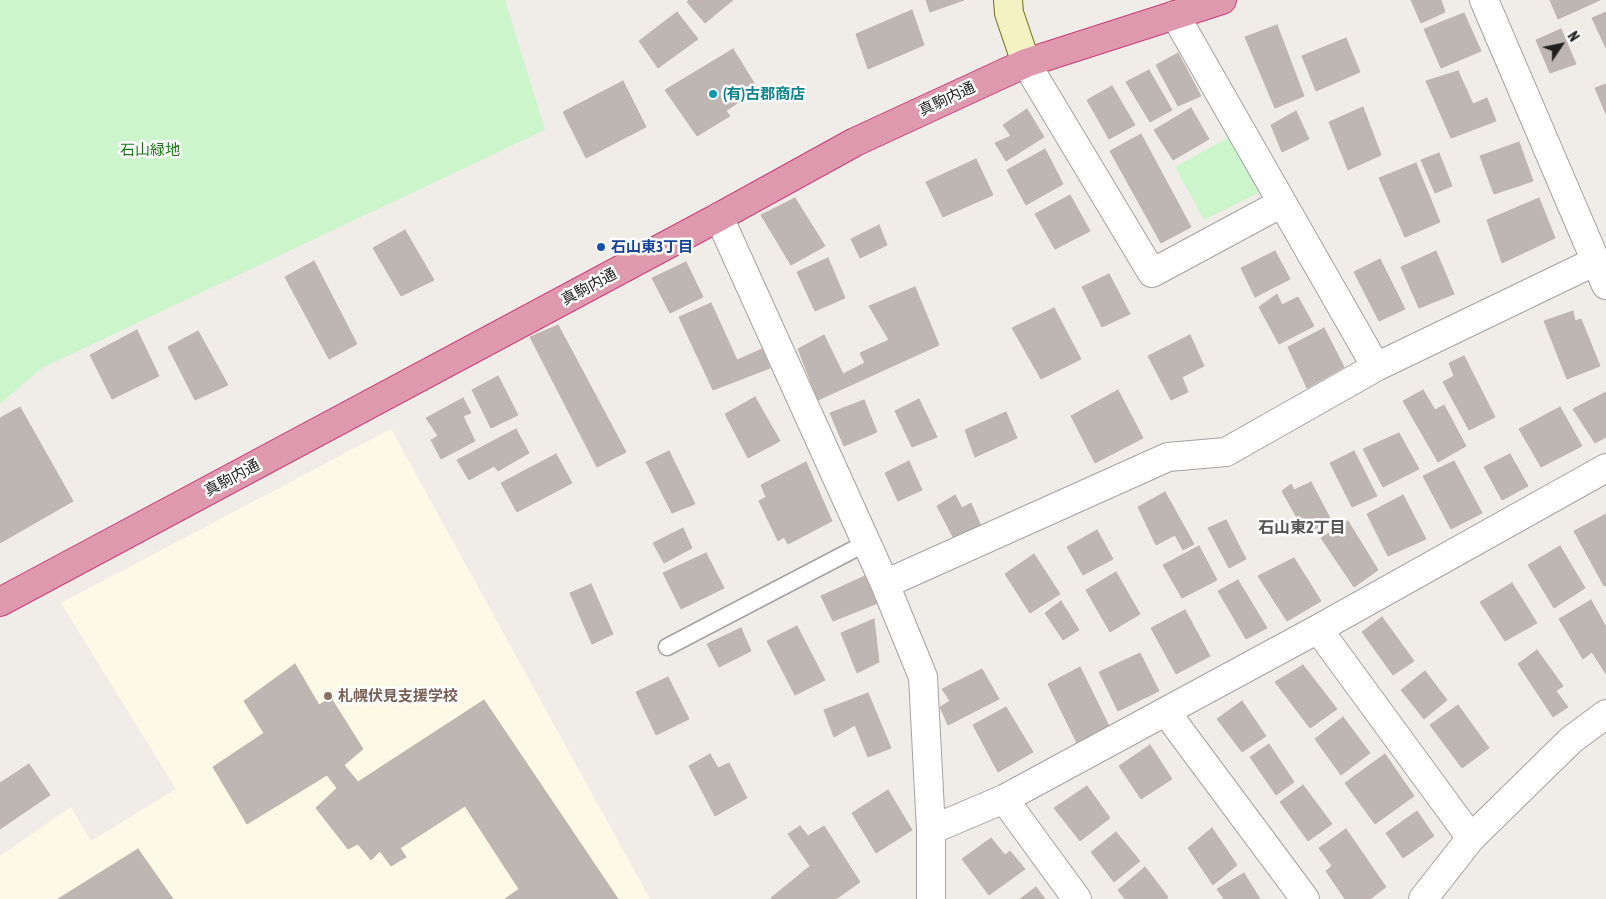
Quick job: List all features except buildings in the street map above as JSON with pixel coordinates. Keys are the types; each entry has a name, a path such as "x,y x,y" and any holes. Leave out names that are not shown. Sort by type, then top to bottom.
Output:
{"highway":[{"name":"真駒内通","path":"0,602 719,217 855,142 1026,63 1222,0"}],"street":[{"path":"1008,0 1009,12 1026,63 1152,273 1282,203"},
{"path":"885,584 1168,457 1226,452 1376,367 1601,273 1484,0"},
{"path":"1175,15 1376,367"},
{"path":"719,217 885,584 923,677 931,830 926,896"},
{"path":"931,830 1004,799 1318,629 1606,468"},
{"path":"1318,629 1470,838"},
{"path":"1166,712 1305,899"},
{"path":"1424,899 1470,838 1571,740 1606,714"},
{"path":"1004,799 1077,899"}],"lane":[{"path":"666,648 866,543"}],"shaded area":[{"name":"札幌伏見支援学校","path":"391,429 650,899 0,899 0,856 71,807 91,841 176,789 61,603"}],"green space":[{"name":"石山緑地","path":"0,0 505,0 545,130 42,368 0,404"},
{"path":"1229,137 1260,192 1204,220 1175,167"}],"place":[{"name":"(有)古郡商店","path":"713,94"},
{"name":"石山東3丁目","path":"601,247"},
{"name":"札幌伏見支援学校","path":"328,696"}],"district":[{"name":"石山東2丁目","path":"1302,528"}]}
